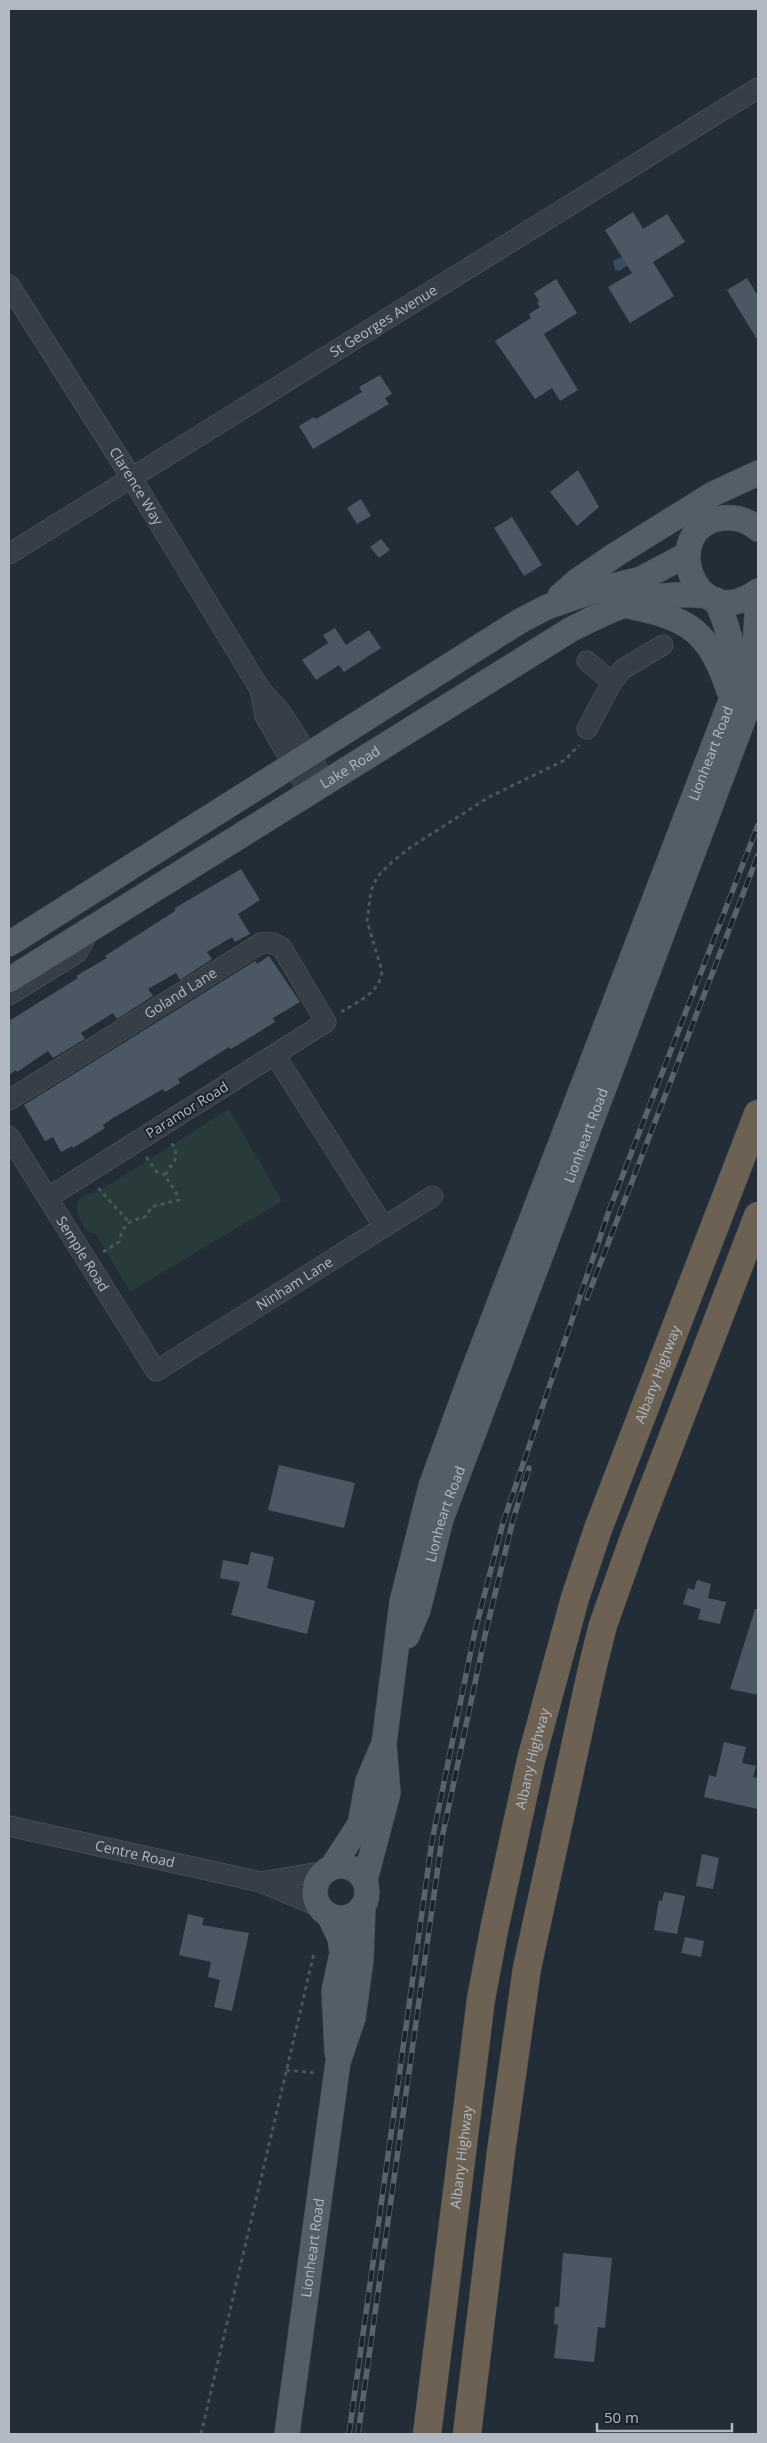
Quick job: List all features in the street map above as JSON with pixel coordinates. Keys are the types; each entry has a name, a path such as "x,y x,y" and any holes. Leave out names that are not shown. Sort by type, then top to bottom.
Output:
{"highway":[{"name":"Albany Highway","path":"428,2434 480,2008 494,1925 531,1760 574,1598 598,1529 750,1161 758,1114"},
{"path":"467,2434 501,2152 534,1930 578,1729 603,1625 659,1471 758,1216"},
{"path":"494,1925 534,1930"}],"main road":[{"path":"547,607 577,581 615,556 713,494 758,473"},
{"path":"732,518 758,508"},
{"path":"9,944 520,620 547,607 592,591 641,579 688,554 695,537 708,524 719,519 732,518 744,520 758,529"},
{"name":"Lionheart Road","path":"688,554 688,566 691,577 698,588 711,598 729,631 734,652 735,675 747,690"},
{"name":"Lake Road","path":"9,980 570,630 623,605 645,597 666,594 711,598 728,602 739,601 758,591"},
{"name":"Lionheart Road","path":"365,1880 388,1793 384,1744 402,1602 431,1486 476,1363 747,690 758,598"},
{"path":"623,605 666,614 683,621 697,632 721,668 747,690"},
{"name":"Lionheart Road","path":"329,1869 360,1824 368,1781 384,1744"},
{"path":"340,1866 354,1869 365,1880 368,1894 362,1908 350,1917 336,1918 324,1911 315,1892 316,1884 329,1869 340,1866"},
{"name":"Lionheart Road","path":"287,2434 337,2069 353,2018 361,1960 362,1908"},
{"name":"Lionheart Road","path":"324,1911 340,1938 342,1953 334,1991 337,2069"}],"street":[{"name":"St Georges Avenue","path":"9,554 758,88"},
{"name":"Clarence Way","path":"9,285 260,689 265,716 300,760 318,787"},
{"path":"587,729 612,682 623,668 663,645"},
{"path":"587,661 612,682"},
{"path":"9,995 78,952 90,929"},
{"name":"Goland Lane","path":"9,1100 261,943 273,943 282,948 326,1022"},
{"name":"Paramor Road","path":"49,1198 326,1022"},
{"path":"274,1055 384,1227"},
{"name":"Semple Road","path":"9,1136 156,1371"},
{"name":"Ninham Lane","path":"156,1371 433,1196"},
{"name":"Centre Road","path":"9,1826 261,1882 324,1911"},
{"name":"Centre Road","path":"261,1882 329,1869"}],"path":[{"path":"326,1022 374,991 381,978 382,971 367,921 371,891 377,877 392,862 412,847 490,798 565,760 577,749 587,729"},
{"path":"165,1175 175,1160 176,1149 171,1143"},
{"path":"104,1252 119,1242 122,1229 129,1222 146,1216 151,1207 179,1200 175,1186 167,1180 165,1175 157,1172 146,1157"},
{"path":"98,1188 129,1222"},
{"path":"201,2434 314,1953"},
{"path":"286,2070 337,2069"}],"green space":[{"path":"229,1109 282,1201 130,1292 96,1234 87,1232 83,1225 78,1212 78,1201 87,1194 96,1193"}],"water":[{"path":"633,251 638,258 619,271 615,270 613,261"}],"building":[{"path":"633,212 643,229 667,214 685,242 653,262 674,296 630,323 608,287 632,273 605,230"},
{"path":"747,278 758,296 758,341 727,290"},
{"path":"556,279 577,313 544,334 578,390 560,401 552,388 535,399 495,341 531,318 529,314 540,307 534,293"},
{"path":"380,375 392,394 385,398 389,404 313,449 299,426 314,417 316,419 362,392 359,387"},
{"path":"578,470 599,507 577,526 550,492"},
{"path":"361,499 371,516 357,524 347,508"},
{"path":"512,517 542,565 524,576 494,528"},
{"path":"381,539 390,550 379,558 370,547"},
{"path":"335,628 346,645 369,630 381,648 344,672 339,665 316,680 302,660 328,643 323,635"},
{"path":"241,869 260,900 238,914 250,934 235,942 232,937 207,952 212,959 180,980 176,973 148,989 153,996 117,1019 113,1013 81,1033 85,1039 53,1058 48,1051 17,1072 16,1070 9,1075 9,1021 78,978 76,976 107,958 105,956 175,911 175,908"},
{"path":"269,956 300,1002 273,1018 275,1022 231,1049 229,1047 178,1079 180,1083 165,1092 163,1089 113,1118 103,1125 105,1128 73,1148 72,1146 61,1152 53,1137 45,1141 24,1105 255,961 257,964"},
{"path":"279,1465 355,1483 344,1528 268,1510"},
{"path":"251,1552 274,1557 267,1588 315,1601 307,1634 231,1615 240,1582 220,1578 223,1560 248,1565"},
{"path":"697,1580 711,1584 708,1598 726,1602 720,1624 698,1619 701,1609 683,1604 688,1588 694,1590"},
{"path":"755,1609 758,1609 758,1695 730,1689"},
{"path":"724,1742 746,1747 742,1763 756,1766 753,1777 758,1778 758,1809 704,1797 709,1775 716,1777"},
{"path":"702,1854 719,1858 713,1889 696,1886"},
{"path":"664,1892 685,1896 677,1934 654,1930 659,1900 662,1901"},
{"path":"188,1914 204,1918 202,1925 249,1933 232,2011 214,2007 220,1980 208,1977 211,1962 179,1955"},
{"path":"685,1937 704,1941 701,1957 681,1953"},
{"path":"563,2253 612,2258 605,2328 598,2327 594,2362 554,2358 558,2325 554,2324 555,2307 559,2307"}],"railway":[{"path":"349,2434 432,1841 475,1631 503,1523 610,1208 758,825"},
{"path":"587,1298 758,855"},
{"path":"358,2434 442,1838 486,1631 513,1520 529,1468"}]}
